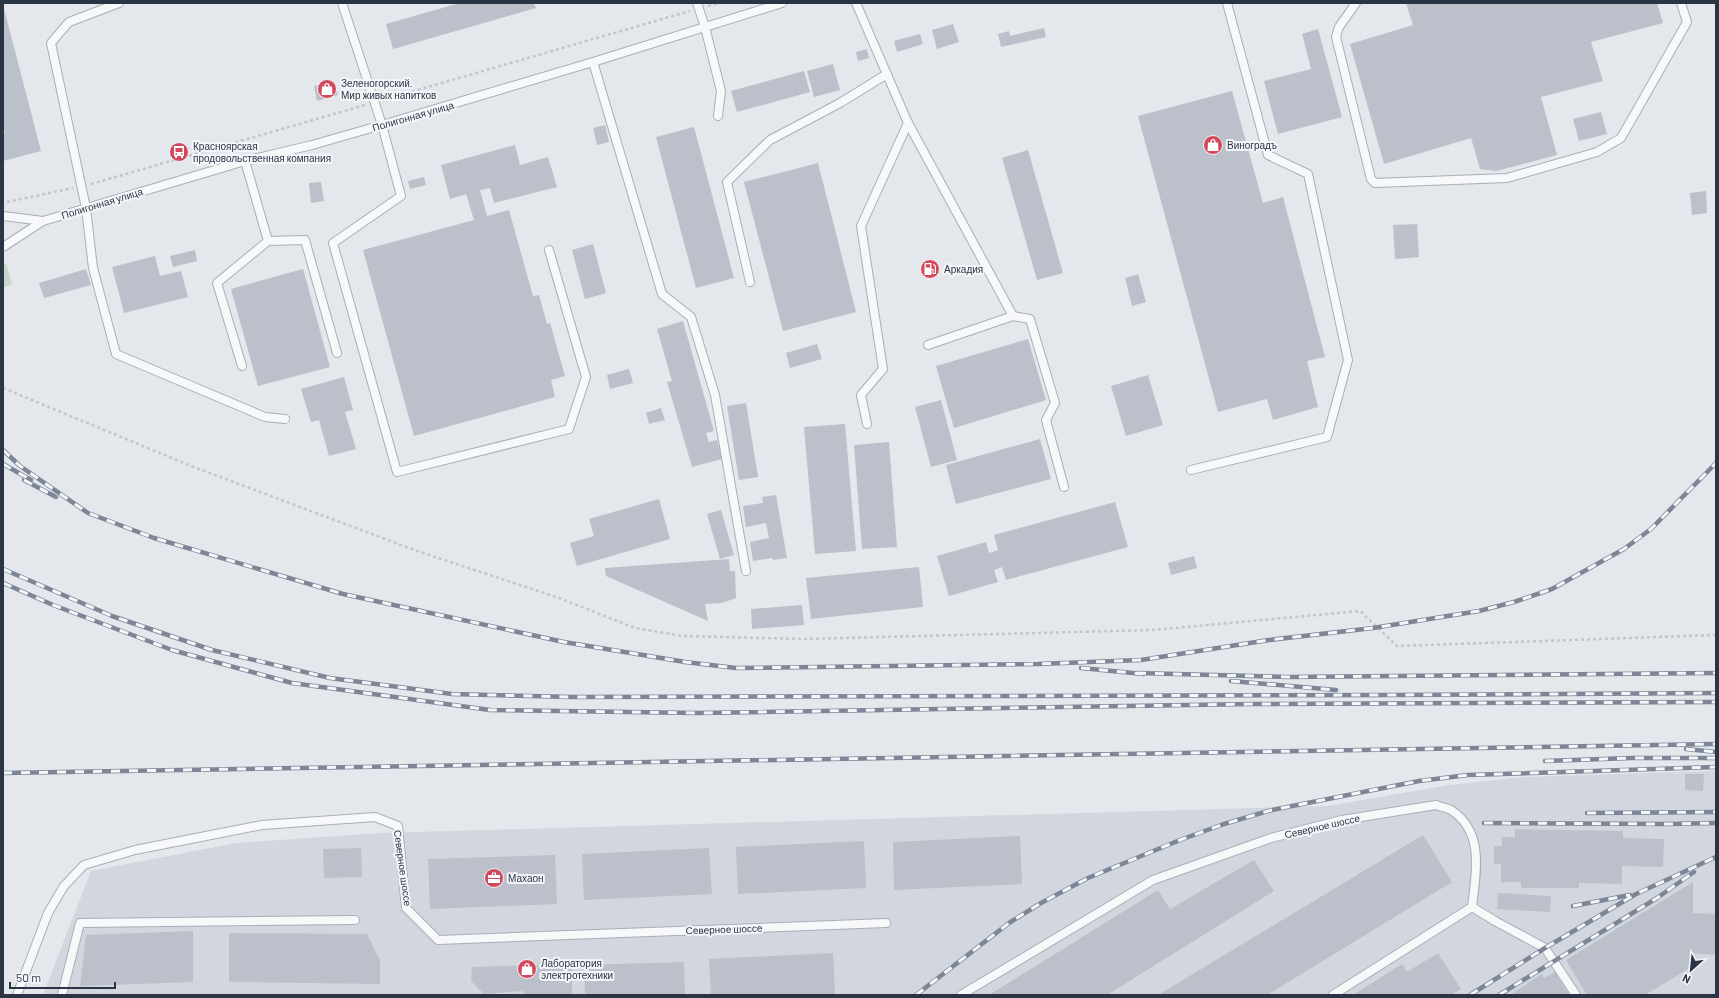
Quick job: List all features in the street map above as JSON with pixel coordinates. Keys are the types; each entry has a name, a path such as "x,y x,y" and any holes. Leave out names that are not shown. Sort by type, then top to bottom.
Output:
{"lane":[{"path":"119,3 69,22 51,43 86,208 93,268 116,354 264,417 285,419"},
{"path":"342,3 382,125 401,196 333,243 398,472 569,429 586,377 549,250"},
{"path":"697,3 705,27 721,91 718,116"},
{"name":"Полигонная улица","path":"3,247 43,221 244,160 312,145 382,125 593,62 782,3"},
{"path":"856,3 908,123 1013,316"},
{"path":"1191,470 1327,437 1348,360 1308,174 1268,155 1227,3"},
{"path":"1356,3 1339,27 1336,38 1371,179 1374,183 1506,178 1598,152 1621,138 1683,29 1686,22 1681,3"},
{"path":"593,62 662,294 692,317 715,395 746,571"},
{"path":"750,282 727,182 770,140 840,103 888,74"},
{"path":"867,424 861,395 883,369 861,226 908,123"},
{"path":"244,160 268,241"},
{"name":"Полигонная улица","path":"3,216 43,221"},
{"path":"242,366 218,283 268,241 305,240 337,354"},
{"path":"928,345 1013,316 1030,319 1055,403 1046,420 1064,487"},
{"name":"Северное шоссе","path":"961,995 1153,880 1271,838 1342,820 1436,806 1450,810 1462,821 1473,837 1477,865 1472,907"},
{"name":"Северное шоссе","path":"17,995 48,913 64,886 84,865 135,850 262,825 375,817 398,826 406,908 438,940 886,923"},
{"path":"1333,995 1472,907 1545,948 1576,995"},
{"path":"62,995 80,923 355,920"}],"path":[{"path":"3,388 191,466 417,551 559,598 635,628 682,636 804,639 1153,630 1360,611 1397,646 1716,635"}],"shaded area":[{"path":"1716,771 1716,995 43,995 91,871 236,843 381,833 1328,806 1449,785 1523,777"}],"green space":[{"path":"6,263 12,284 3,288 3,266"}],"building":[{"path":"460,3 534,3 536,8 393,49 386,24"},
{"path":"1406,3 1657,3 1663,23 1591,42 1603,81 1541,97 1557,155 1496,171 1480,169 1471,138 1384,164 1350,44 1413,25"},
{"path":"3,5 41,151 3,161 3,133 5,133 3,124"},
{"path":"953,24 959,42 937,49 932,30"},
{"path":"1044,28 1046,37 1001,47 998,34 1009,31 1010,36"},
{"path":"1318,29 1342,117 1278,134 1264,81 1311,69 1302,34"},
{"path":"920,34 923,44 897,52 894,41"},
{"path":"867,49 869,58 858,61 856,52"},
{"path":"833,64 840,90 814,97 807,71"},
{"path":"804,71 810,92 737,112 731,91"},
{"path":"334,81 338,95 317,101 314,86"},
{"path":"1232,91 1263,203 1283,197 1325,357 1307,361 1318,407 1273,420 1267,399 1218,412 1138,116"},
{"path":"1601,112 1607,134 1579,141 1573,119"},
{"path":"605,125 609,142 597,145 593,128"},
{"path":"694,127 734,278 696,288 656,137"},
{"path":"515,145 520,165 548,157 557,187 494,203 490,188 480,190 487,216 509,210 533,296 539,295 547,324 550,323 565,376 551,380 555,397 414,436 363,250 474,220 466,194 450,199 441,165"},
{"path":"1028,150 1063,273 1037,280 1002,158"},
{"path":"818,163 856,312 783,331 744,182"},
{"path":"424,177 426,185 410,189 408,181"},
{"path":"321,182 324,201 311,203 309,183"},
{"path":"1706,191 1707,213 1692,215 1690,193"},
{"path":"1417,224 1419,257 1395,259 1393,225"},
{"path":"593,244 606,293 585,299 572,250"},
{"path":"195,250 197,261 173,267 170,256"},
{"path":"155,256 160,276 181,271 188,297 124,313 112,267"},
{"path":"935,260 937,269 925,272 922,263"},
{"path":"86,269 91,285 44,298 39,283"},
{"path":"303,269 330,367 258,386 231,289"},
{"path":"1138,274 1146,302 1132,306 1125,278"},
{"path":"683,321 714,431 706,433 709,442 717,440 722,459 692,467 667,382 672,381 657,329"},
{"path":"1028,339 1046,400 954,428 936,366"},
{"path":"817,344 822,359 790,368 786,353"},
{"path":"629,369 633,383 610,389 607,375"},
{"path":"1148,375 1163,425 1126,436 1111,386"},
{"path":"344,377 353,410 345,412 356,449 329,456 319,420 311,422 301,389"},
{"path":"941,400 957,460 931,467 915,407"},
{"path":"746,403 758,477 739,480 727,406"},
{"path":"661,408 665,420 649,424 646,413"},
{"path":"845,424 856,551 815,554 804,427"},
{"path":"1040,439 1051,479 956,504 946,465"},
{"path":"889,442 897,547 862,549 854,445"},
{"path":"776,495 787,558 773,560 772,558 753,561 750,542 769,538 766,523 746,527 743,506 763,503 762,497"},
{"path":"659,499 670,539 577,566 570,543 594,536 589,519"},
{"path":"1115,502 1128,547 1006,580 1002,567 994,570 998,582 949,596 937,556 986,542 989,553 998,550 994,535"},
{"path":"721,510 734,555 720,559 707,514"},
{"path":"1194,556 1197,568 1171,575 1168,563"},
{"path":"729,559 730,571 735,571 736,598 722,603 705,604 708,621 606,576 605,568"},
{"path":"919,567 923,607 811,619 806,578"},
{"path":"802,605 804,625 752,629 751,609"},
{"path":"1685,774 1704,774 1703,791 1685,790"},
{"path":"1515,829 1623,831 1623,838 1664,839 1663,867 1622,866 1622,884 1579,883 1579,888 1521,888 1521,882 1501,882 1501,864 1494,864 1494,846 1502,846 1502,837 1515,837"},
{"path":"1423,835 1452,882 1267,995 1158,995"},
{"path":"1020,836 1022,884 894,890 893,842"},
{"path":"864,841 866,888 738,894 736,847"},
{"path":"361,848 362,877 324,878 323,849"},
{"path":"709,848 712,894 584,900 582,854"},
{"path":"555,855 557,904 430,909 428,859"},
{"path":"1254,860 1274,891 1107,995 989,995 1158,890 1170,909"},
{"path":"1693,882 1693,913 1716,914 1716,955 1690,953 1688,969 1645,995 1587,995 1566,960"},
{"path":"1498,893 1551,896 1550,912 1497,909"},
{"path":"193,931 193,982 80,986 86,935"},
{"path":"229,933 367,934 380,961 380,984 229,982"},
{"path":"833,953 835,995 711,995 709,959"},
{"path":"1438,953 1461,989 1451,995 1353,995 1402,964 1407,972"},
{"path":"684,962 685,995 585,995 584,965"},
{"path":"572,964 572,995 526,995 522,991 484,994 471,981 472,967"},
{"path":"1555,972 1569,995 1510,995 1542,974 1544,978"}],"railway":[{"path":"3,450 20,466 88,513 154,538 343,594 564,642 685,662 736,668 1038,664 1141,660 1269,640 1373,628 1479,611 1514,602 1552,589 1624,549 1651,529 1716,463"},
{"path":"3,464 31,480"},
{"path":"24,480 56,497"},
{"path":"3,569 112,616 212,650 330,678 452,694 572,697 1716,693"},
{"path":"3,583 53,605 172,650 292,683 490,710 697,713 1252,704 1716,702"},
{"path":"1081,668 1143,674"},
{"path":"1137,673 1288,677 1716,673"},
{"path":"1231,681 1336,690"},
{"path":"3,773 1716,744"},
{"path":"1686,749 1716,752"},
{"path":"1545,761 1632,758 1716,758"},
{"path":"916,995 1009,923 1041,903 1088,878 1180,840 1224,824 1272,810 1419,781 1468,775 1716,767"},
{"path":"1587,813 1716,812"},
{"path":"1484,823 1716,823"},
{"path":"1470,995 1636,894 1716,857"},
{"path":"1499,995 1657,898 1694,872"},
{"path":"1573,906 1630,895"}],"place":[{"name":"Зеленогорский. Мир живых напитков","path":"327,89"},
{"name":"Виноградъ","path":"1213,145"},
{"name":"Красноярская продовольственная компания","path":"179,152"},
{"name":"Аркадия","path":"930,269"},
{"name":"Махаон","path":"494,878"},
{"name":"Лаборатория электротехники","path":"527,969"}]}
